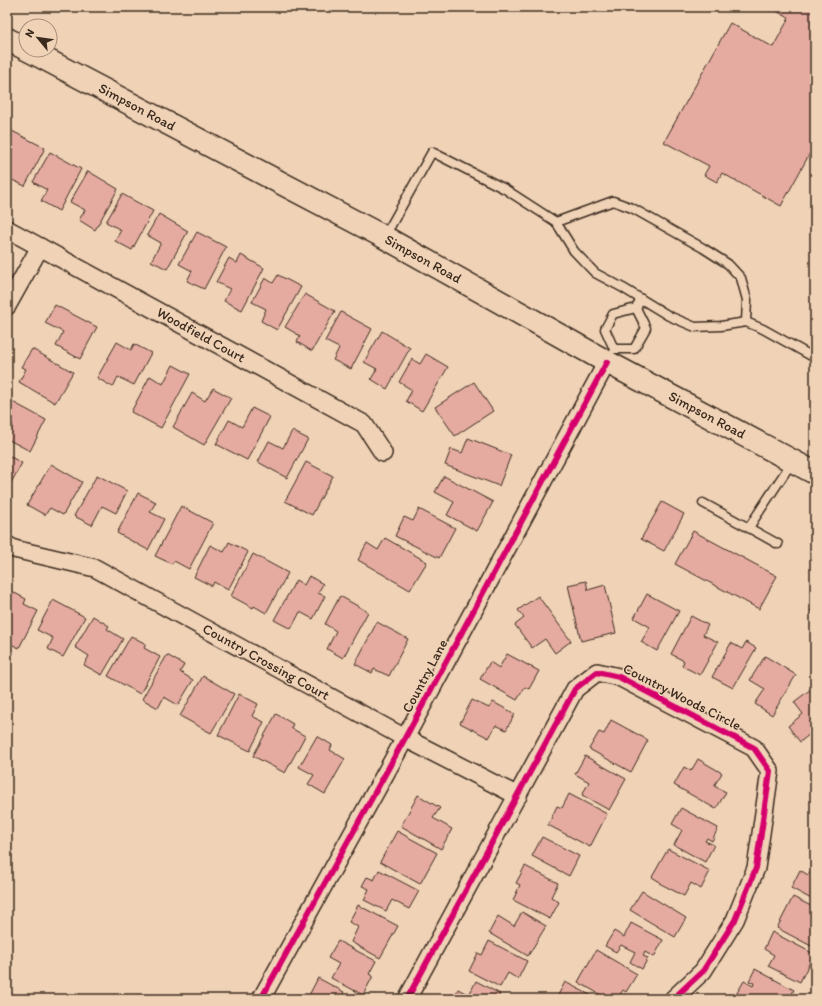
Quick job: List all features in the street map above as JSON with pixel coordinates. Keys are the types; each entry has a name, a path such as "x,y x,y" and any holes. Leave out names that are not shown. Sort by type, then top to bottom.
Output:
{"main road":[{"name":"Simpson Road","path":"7,39 18,45"},
{"name":"Simpson Road","path":"42,58 611,355 815,473"}],"street":[{"name":"Woodfield Court","path":"7,229 364,424 383,453"},
{"path":"7,306 40,247"},
{"name":"Country Lane","path":"261,999 405,738 611,355"},
{"name":"Country Crossing Court","path":"7,545 14,549 95,568 405,738 518,796"},
{"name":"Country Woods Circle","path":"407,999 576,689 597,672 618,676 754,748 770,771 756,868 735,920 707,965 673,999"}],"lane":[{"path":"384,237 432,152 505,189 556,222 574,251 595,273 669,316 695,327 721,326 746,322 763,329 815,358"},
{"path":"556,222 613,200 632,208 703,248 728,264 741,278 747,300 746,322"},
{"path":"636,308 646,328 634,349 611,355 604,329 613,314 636,308 642,299"},
{"path":"749,528 792,461"},
{"path":"703,503 778,544"}],"building":[{"path":"769,7 815,7 815,144 781,206 722,173 717,182 704,175 709,166 664,142 730,23 773,47 789,18"},
{"path":"12,131 45,148 25,186 10,179 7,183 7,141"},
{"path":"50,152 81,169 59,211 41,201 47,190 33,182"},
{"path":"88,171 118,189 95,230 79,220 85,210 70,202"},
{"path":"122,194 153,211 132,250 115,241 121,230 106,222"},
{"path":"159,214 188,231 167,269 151,261 161,243 147,235"},
{"path":"197,232 226,247 204,289 187,281 192,271 179,264"},
{"path":"241,255 264,268 242,310 224,301 230,289 216,282 229,258 237,263"},
{"path":"278,275 301,287 277,330 261,321 266,309 252,302 265,278 273,283"},
{"path":"305,294 335,311 312,351 297,342 300,336 285,327"},
{"path":"55,305 97,327 80,359 56,346 63,332 45,323"},
{"path":"341,312 372,329 351,369 333,360 339,348 325,341"},
{"path":"382,331 410,348 387,389 371,379 377,369 364,362"},
{"path":"117,342 131,350 134,344 151,353 134,385 118,377 113,387 97,378"},
{"path":"32,349 73,372 55,403 19,382 26,369 21,367"},
{"path":"426,354 448,367 422,411 406,401 412,390 399,382 412,359 420,364"},
{"path":"173,365 190,374 161,428 131,412 150,376 163,384"},
{"path":"474,382 493,411 455,436 435,407"},
{"path":"213,388 231,398 204,445 173,427 192,393 205,401"},
{"path":"7,399 46,420 30,451 7,439 13,425 7,422"},
{"path":"252,408 270,417 247,460 216,444 229,420 242,427"},
{"path":"292,431 308,439 287,478 258,462 269,441 283,448"},
{"path":"468,438 511,455 499,486 445,465 451,449 462,453"},
{"path":"7,455 22,463 7,490"},
{"path":"306,462 333,476 312,515 285,501"},
{"path":"51,464 82,482 63,515 50,508 45,515 27,505"},
{"path":"97,475 127,491 116,513 102,506 92,525 74,516"},
{"path":"444,476 493,502 477,531 447,515 454,502 435,492"},
{"path":"138,493 156,502 150,512 164,519 148,550 117,533"},
{"path":"662,502 684,514 664,551 641,539"},
{"path":"181,506 213,523 189,569 174,561 172,564 155,556"},
{"path":"419,509 455,528 439,558 395,536 404,517 413,521"},
{"path":"693,531 777,576 759,609 675,564"},
{"path":"385,538 427,562 410,590 358,560 367,543 378,550"},
{"path":"229,542 248,552 228,590 214,582 212,586 194,577 210,545 224,552"},
{"path":"253,554 288,573 266,613 231,596"},
{"path":"309,576 323,584 318,593 325,596 313,619 300,612 291,629 274,620 296,580 304,585"},
{"path":"586,581 588,590 605,585 616,633 581,641 568,585"},
{"path":"9,590 26,599 24,604 38,611 19,648 7,642 7,593"},
{"path":"647,594 679,611 657,651 641,642 650,627 634,618"},
{"path":"340,596 368,612 343,658 327,649 336,631 325,624"},
{"path":"538,596 571,641 555,653 545,639 532,648 515,625 524,618 518,610"},
{"path":"53,600 85,617 63,657 48,649 53,638 37,630"},
{"path":"815,603 815,615 810,613"},
{"path":"93,616 109,626 107,629 123,639 102,675 84,665 89,656 75,647"},
{"path":"691,616 708,625 703,635 718,642 700,675 682,666 684,661 671,654"},
{"path":"377,622 408,639 389,676 374,669 372,673 355,664"},
{"path":"131,636 146,644 144,648 160,657 140,694 108,676"},
{"path":"746,642 756,648 733,688 712,677 731,643 742,649"},
{"path":"507,654 539,671 529,689 525,687 517,700 480,679 490,662 499,668"},
{"path":"167,655 184,665 180,672 193,680 178,705 164,697 158,708 142,699"},
{"path":"765,656 796,675 772,715 755,704 765,689 750,680"},
{"path":"203,676 234,694 211,733 180,716"},
{"path":"815,686 815,730 800,742 788,726 803,714 794,702"},
{"path":"239,694 258,704 252,716 264,722 250,751 218,735"},
{"path":"472,700 489,708 493,702 515,714 506,730 496,725 489,738 460,723"},
{"path":"276,714 293,724 291,728 305,736 285,773 253,756"},
{"path":"611,720 648,740 631,772 589,749 599,732 604,734"},
{"path":"317,736 332,745 330,750 345,759 325,794 308,784 314,775 299,767"},
{"path":"585,756 626,779 609,810 582,795 589,782 575,774"},
{"path":"698,759 722,773 714,786 726,792 716,809 674,785 684,767 691,771"},
{"path":"569,794 607,814 590,847 548,825 557,806 562,808"},
{"path":"418,795 440,808 433,818 452,829 441,849 401,826"},
{"path":"681,808 718,828 712,841 707,838 705,841 714,845 705,862 674,845 682,830 672,824"},
{"path":"397,831 437,853 420,884 380,862"},
{"path":"542,837 579,856 569,876 532,856"},
{"path":"668,849 710,871 701,889 691,883 684,896 659,883 660,882 652,877"},
{"path":"815,863 815,901 791,888 800,870 808,875"},
{"path":"525,866 558,883 551,897 559,902 550,919 513,900 520,885 516,883"},
{"path":"379,870 419,891 409,909 392,900 386,911 364,900 369,889 362,886 367,877 374,880"},
{"path":"642,891 686,918 675,937 630,910"},
{"path":"793,897 815,908 815,948 777,928"},
{"path":"358,905 398,926 380,958 351,942 358,927 349,922"},
{"path":"522,912 546,926 528,956 489,933 498,916 514,926"},
{"path":"631,923 663,940 654,957 645,952 643,956 648,958 642,969 630,962 635,952 621,945 616,952 605,946 614,931 624,937"},
{"path":"772,932 814,954 800,982 768,966 774,955 764,949"},
{"path":"338,941 376,961 369,974 373,976 363,995 331,978 339,964 328,958"},
{"path":"489,941 527,961 518,979 508,973 500,987 469,971 478,953 482,955"},
{"path":"596,950 637,974 626,992 623,990 617,999 608,999 578,982"},
{"path":"755,969 794,990 789,999 734,998 744,981 753,986 754,983 749,981"},
{"path":"318,978 344,992 340,999 307,999"},
{"path":"476,981 500,994 497,999 453,999 458,989 469,995"},
{"path":"565,982 590,995 588,999 556,999"}],"cycle path":[{"path":"261,999 405,738 607,362"},
{"path":"407,999 575,689 597,672 619,677 754,748 770,771 756,868 735,920 703,971 673,999"}]}
